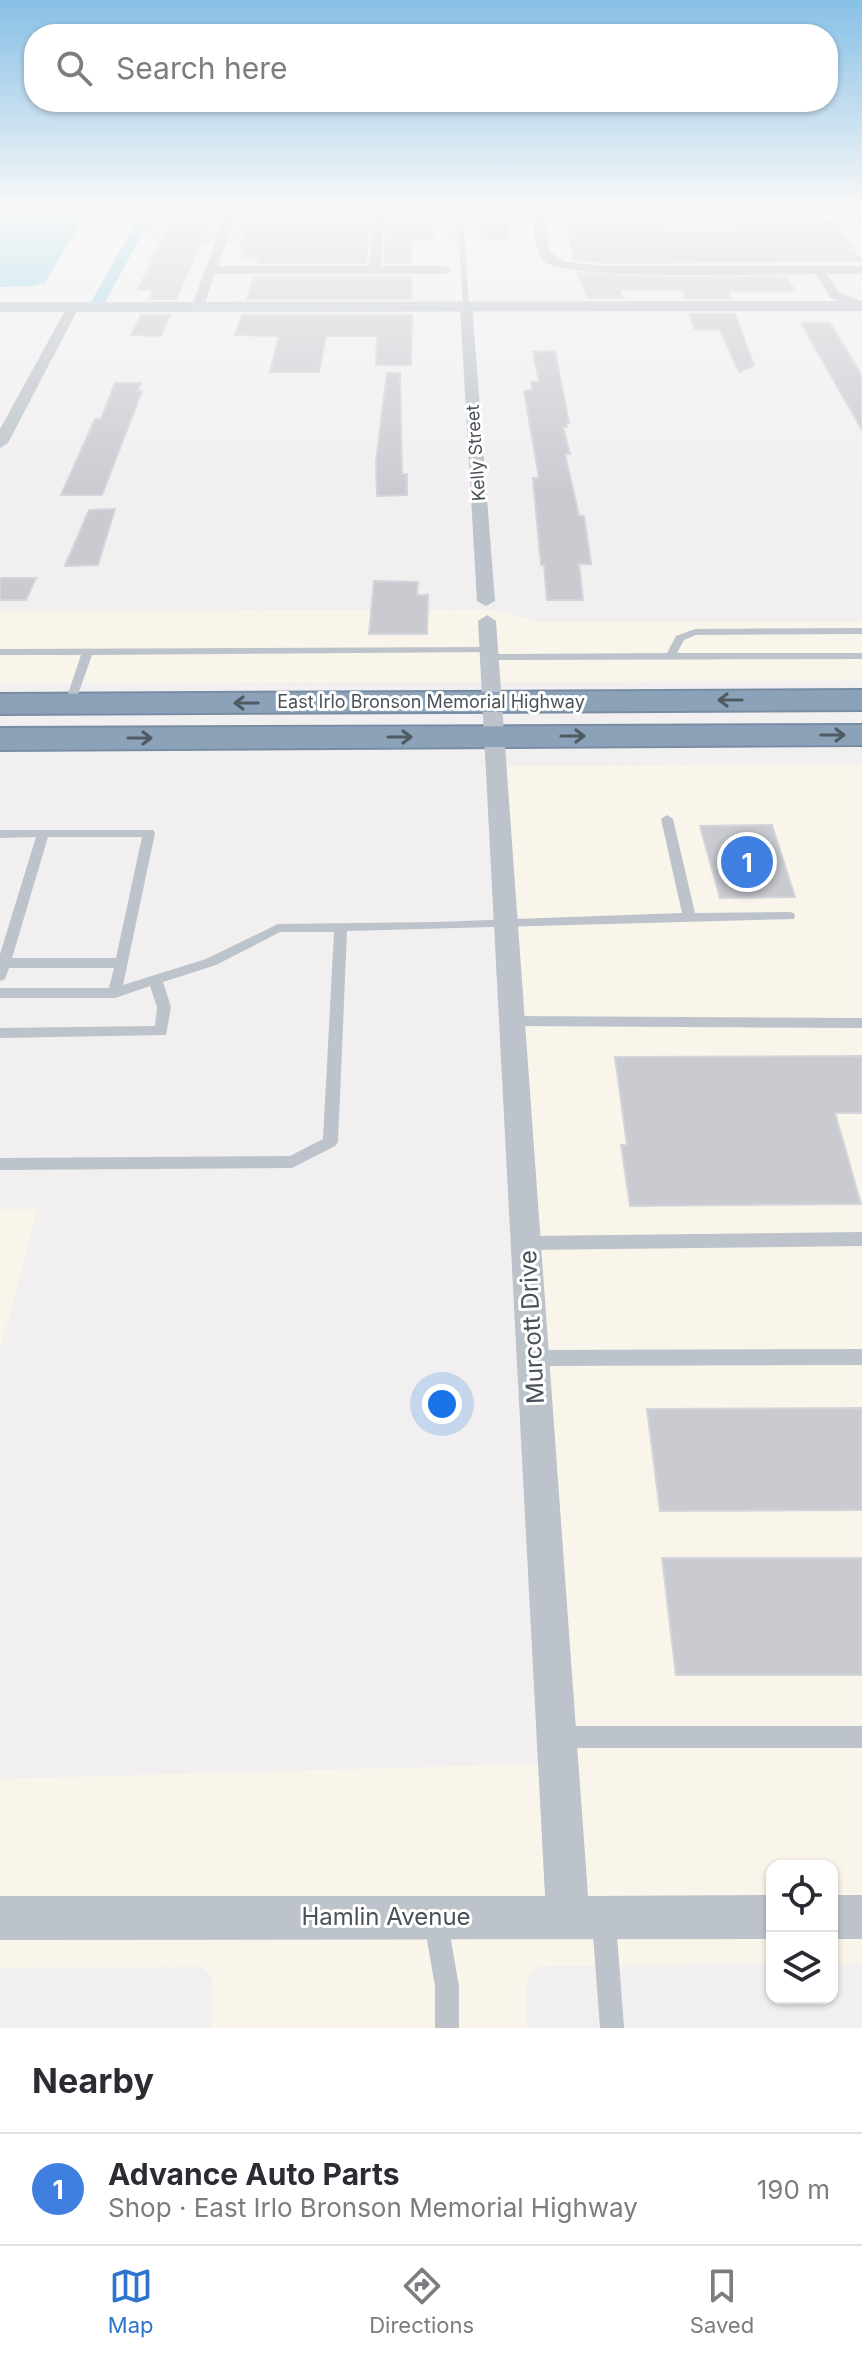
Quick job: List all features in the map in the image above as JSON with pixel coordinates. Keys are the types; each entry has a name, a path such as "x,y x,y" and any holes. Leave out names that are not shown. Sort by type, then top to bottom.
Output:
{"highway":[{"name":"East Irlo Bronson Memorial Highway","path":"0,704 862,700"},
{"name":"East Irlo Bronson Memorial Highway","path":"0,739 862,735"}],"street":[{"name":"Kelly Street","path":"466,306 495,736"},
{"path":"0,307 861,307"},
{"path":"0,443 73,307"},
{"name":"Murcott Drive","path":"495,736 557,1737 586,1917"},
{"name":"Hamlin Avenue","path":"0,1918 766,1917"},
{"path":"838,1917 862,1917"}],"lane":[{"path":"670,657 680,638 695,632 862,631"},
{"path":"0,652 862,656"},
{"path":"70,703 87,653"},
{"path":"667,819 689,917"},
{"path":"0,834 149,833 115,993"},
{"path":"43,834 2,970 122,963"},
{"path":"0,993 115,993 211,962 278,928 789,916"},
{"path":"0,1164 292,1162 330,1142 341,927"},
{"path":"0,1033 161,1031 164,1007 155,980"},
{"path":"513,1021 862,1023"},
{"path":"527,1243 862,1239"},
{"path":"533,1358 862,1357"},
{"path":"557,1737 862,1737"},
{"path":"435,1917 447,1987 447,2028"},
{"path":"586,1917 612,2028"}],"shaded area":[{"path":"494,610 540,622 862,622 862,681 0,683 0,611"},
{"path":"862,765 862,1964 838,1964 838,1860 766,1860 766,1964 539,1966 529,1976 527,2028 211,2028 212,1977 202,1967 0,1968 0,1779 570,1763 519,1003 525,999 485,766"},
{"path":"0,1209 38,1209 0,1351"}],"building":[{"path":"690,314 735,314 754,366 739,372 720,330 694,330"},
{"path":"141,315 170,315 161,336 131,335"},
{"path":"242,315 412,315 411,365 376,365 377,336 326,336 319,372 270,372 279,336 235,335"},
{"path":"801,323 830,323 862,376 862,430"},
{"path":"555,351 569,423 563,427 570,454 565,454 579,516 584,516 591,564 579,564 583,600 547,600 544,565 541,565 533,478 539,478 524,391 532,390 531,382 539,382 533,352"},
{"path":"387,373 400,373 402,474 407,474 407,495 377,496 376,461"},
{"path":"115,383 141,383 138,391 142,391 102,495 61,495 95,419 101,419"},
{"path":"115,509 98,565 65,566 89,510"},
{"path":"0,578 36,578 26,600 0,600"},
{"path":"374,581 418,582 417,595 428,595 427,634 369,634"},
{"path":"772,825 795,897 720,898 700,826"},
{"path":"862,1056 862,1113 835,1113 861,1204 630,1206 621,1145 627,1145 615,1057"},
{"path":"862,1408 862,1510 660,1511 647,1409"},
{"path":"662,1558 862,1558 862,1675 676,1675"}],"place":[{"name":"Advance Auto Parts","path":"747,862"}]}
